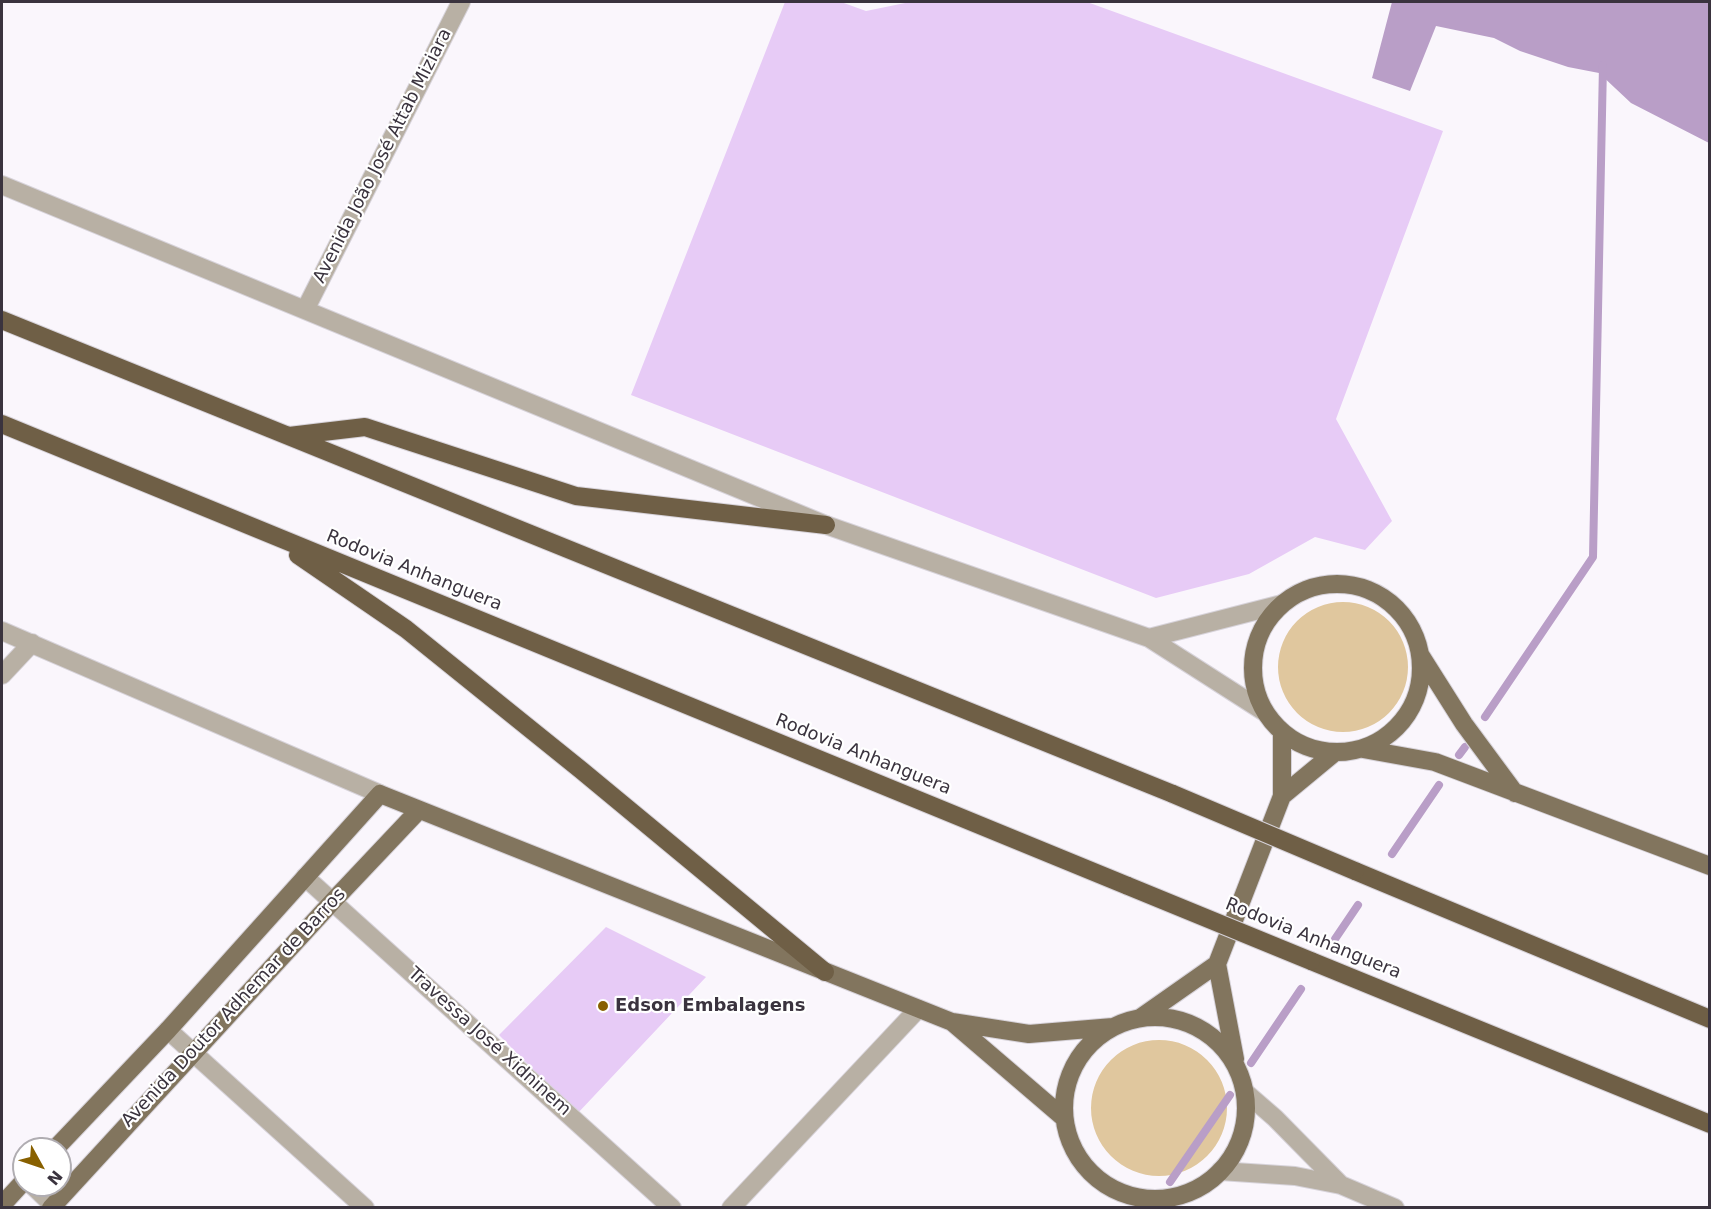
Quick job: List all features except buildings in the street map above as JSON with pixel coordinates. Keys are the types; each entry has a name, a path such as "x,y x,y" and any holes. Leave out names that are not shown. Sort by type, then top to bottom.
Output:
{"highway":[{"path":"2,320 1173,794 1710,1019"},
{"name":"Rodovia Anhanguera","path":"2,424 1710,1124"},
{"path":"287,436 365,427 576,496 826,525"},
{"path":"259,530 406,629 825,972"}],"main road":[{"path":"1515,792 1464,724 1421,656 1414,632 1400,610 1379,594 1355,585 1329,583 1321,585 1304,590 1282,604 1263,627 1253,654 1254,683 1263,711 1282,733 1306,748 1334,753 1363,749 1435,762 1710,866"},
{"path":"1363,749 1389,735 1409,713 1420,686 1421,656"},
{"path":"1113,1027 1091,1043 1075,1065 1065,1091 1064,1118 1072,1147 1088,1171 1112,1189 1139,1198 1168,1198 1197,1189 1220,1171 1237,1148 1246,1120 1245,1092 1236,1065 1217,964 1282,796 1282,733"},
{"path":"1282,796 1334,753"},
{"path":"380,794 952,1022 1029,1034 1113,1027 1140,1018 1169,1017 1196,1026 1219,1042 1236,1065"},
{"name":"Avenida Doutor Adhemar de Barros","path":"65,1137 168,1030 380,794"},
{"name":"Avenida Doutor Adhemar de Barros","path":"53,1207 419,810"},
{"path":"1140,1018 1217,964"},
{"path":"952,1022 1064,1118"}],"street":[{"name":"Avenida João José Attab Miziara","path":"305,310 461,2"},
{"path":"2,185 826,525 1149,638 1263,711"},
{"path":"1149,638 1282,604"},
{"path":"2,631 380,794"},
{"path":"2,675 32,643"},
{"name":"Travessa José Xidninem","path":"305,877 672,1208"},
{"path":"730,1208 918,1009"},
{"path":"168,1030 365,1208"},
{"path":"1245,1092 1275,1118 1341,1185"},
{"path":"1220,1171 1295,1176 1341,1185 1395,1208"}],"shaded area":[{"path":"1392,2 1709,2 1709,143 1631,103 1599,73 1568,67 1520,51 1494,38 1436,26 1410,91 1372,78"},
{"path":"1343,602 1368,607 1389,621 1403,642 1408,667 1403,692 1389,713 1368,727 1343,732 1318,727 1297,713 1283,692 1278,667 1283,642 1297,621 1318,607"},
{"path":"1159,1040 1185,1045 1197,1051 1207,1060 1216,1070 1222,1082 1227,1108 1222,1134 1216,1146 1207,1156 1197,1165 1185,1171 1159,1176 1133,1171 1121,1165 1111,1156 1102,1146 1096,1134 1091,1108 1096,1082 1102,1070 1111,1060 1121,1051 1133,1045"}],"waterway":[{"path":"1485,717 1593,557 1603,65"},
{"path":"1459,755 1465,747"},
{"path":"1392,854 1439,785"},
{"path":"1335,939 1358,905"},
{"path":"1251,1063 1301,989"},
{"path":"1170,1182 1230,1095"}],"place":[{"name":"Edson Embalagens","path":"603,1006"}]}
